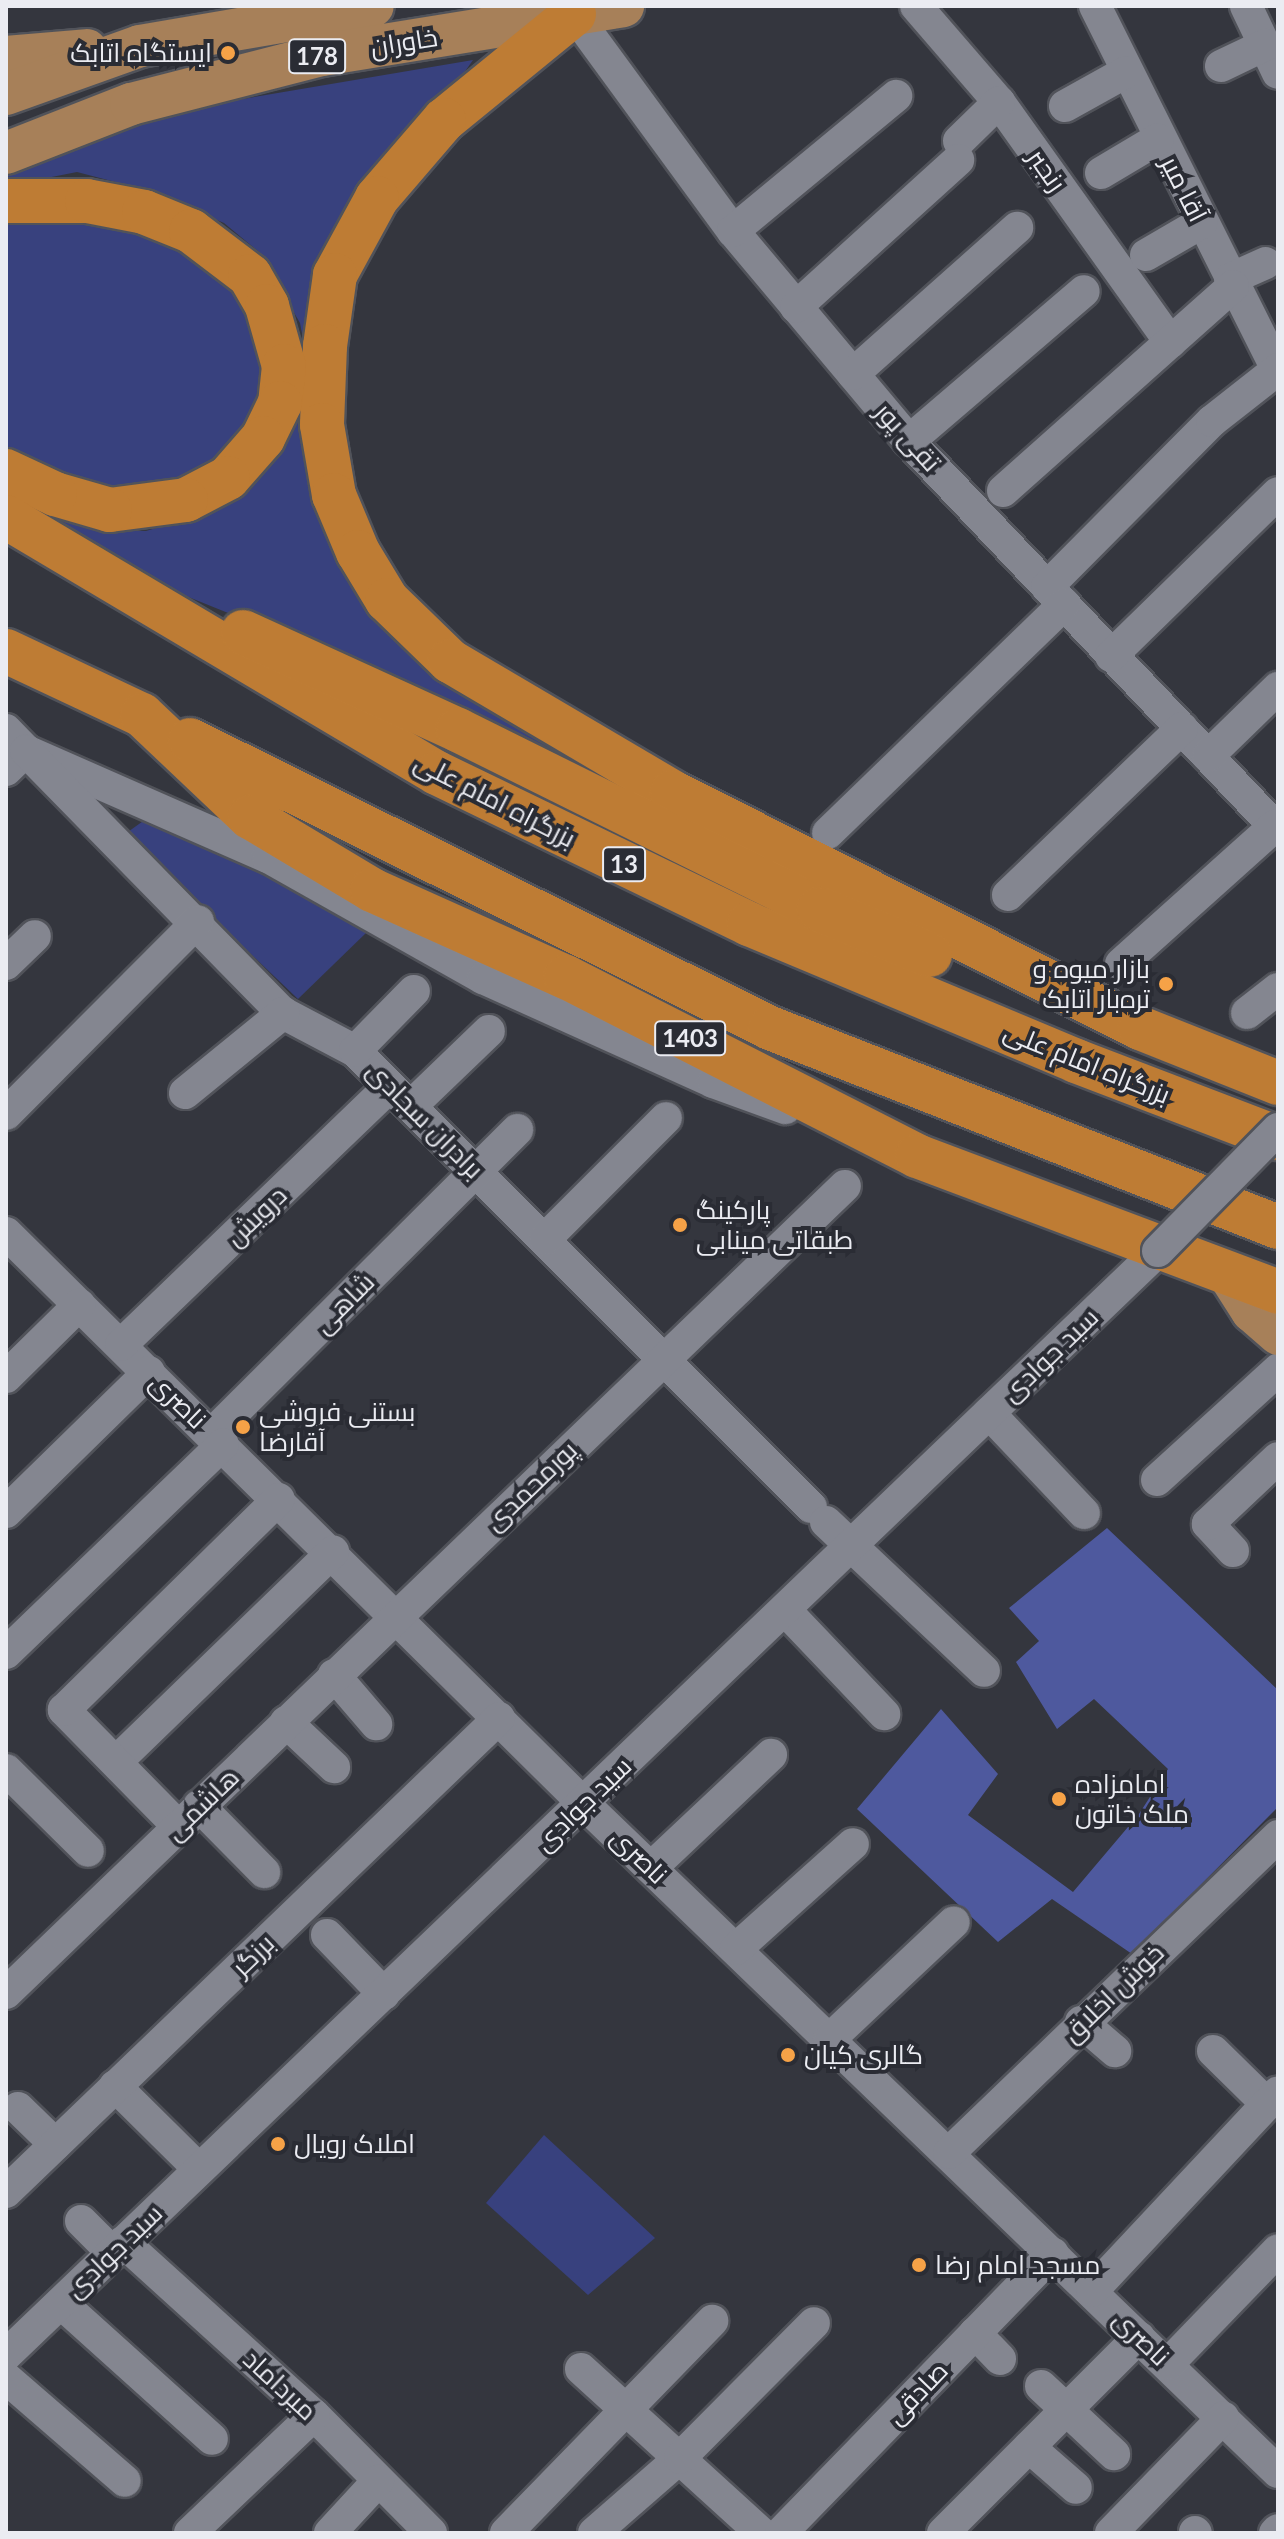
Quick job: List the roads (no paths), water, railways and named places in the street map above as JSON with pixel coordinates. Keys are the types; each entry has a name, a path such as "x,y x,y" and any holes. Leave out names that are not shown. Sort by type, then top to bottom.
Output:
{"highway":[{"path":"574,14 444,120 377,198 335,275 325,346 322,425 334,495 358,552 387,600 419,635 489,687 783,850 1140,1028 1278,1083"},
{"path":"6,201 87,201 144,212 191,231 250,276 267,306 284,366 280,403 263,438 228,478 186,500 110,510 55,494 6,471"},
{"name":"بزرگراه امام علی","path":"6,517 120,589 437,773 749,924 1076,1061 1278,1138"},
{"path":"120,589 248,634 458,730 819,909 1041,1001 1140,1028"},
{"path":"6,616 142,715"},
{"path":"6,651 142,715 770,1028 1278,1227"},
{"name":"1403","path":"142,715 250,817 372,890 566,977 917,1156 1158,1251 1278,1292"}],"main road":[{"name":"خاوران","path":"6,94 140,46 373,6"},
{"name":"خاوران","path":"6,153 131,104 322,55 623,6"},
{"path":"6,57 140,46"},
{"path":"1229,1275 1252,1311 1278,1334"}],"street":[{"name":"رنجبر","path":"916,6 999,102 1170,342"},
{"name":"آقا میر","path":"1095,6 1158,139 1277,370"},
{"path":"1221,66 1272,59 1246,6"},
{"name":"تقی پور","path":"574,14 733,231 909,441 1276,828"},
{"path":"1065,106 1126,72"},
{"path":"733,231 896,96"},
{"path":"796,307 958,151 999,102"},
{"path":"1101,173 1158,139"},
{"path":"1146,255 1201,223"},
{"path":"853,374 1017,228"},
{"path":"1003,491 1170,342 1231,282 1266,263"},
{"path":"909,441 1084,291"},
{"path":"828,833 1056,596 1212,421 1277,370"},
{"path":"1111,656 1275,501"},
{"path":"1208,756 1278,688"},
{"path":"1008,895 1182,728"},
{"path":"13,750 268,857 483,978 713,1082 917,1156"},
{"name":"برادران سجادی","path":"13,750 198,921 283,1013 355,1051 665,1358 818,1515 853,1544 984,1671"},
{"path":"1121,964 1276,828"},
{"path":"6,1114 198,921"},
{"path":"6,964 35,936"},
{"path":"1247,1013 1278,989"},
{"path":"355,1051 414,991"},
{"path":"185,1093 283,1013"},
{"name":"درویش","path":"121,1345 401,1096 489,1031"},
{"path":"545,1239 666,1118"},
{"name":"سید جوادی","path":"6,2355 1158,1251 1278,1129"},
{"name":"شاهی","path":"6,1653 517,1130"},
{"name":"پورمحمدی","path":"397,1614 845,1186"},
{"name":"ناصری","path":"6,1233 397,1614 584,1804 1278,2472"},
{"path":"6,1377 79,1305"},
{"path":"1157,1480 1278,1370"},
{"path":"6,1512 149,1372"},
{"path":"989,1413 1084,1513"},
{"path":"1233,1551 1208,1524 1278,1458"},
{"path":"264,1872 117,1761 64,1710 279,1499"},
{"path":"117,1761 333,1552"},
{"path":"785,1610 884,1714"},
{"name":"هاشمی","path":"6,1993 397,1614"},
{"path":"334,1675 376,1724"},
{"name":"برزگر","path":"6,2192 499,1718"},
{"path":"286,1722 334,1767"},
{"path":"651,1868 771,1755"},
{"path":"6,1770 88,1851"},
{"name":"خوش اخلاق","path":"949,2153 1081,2022 1278,1836"},
{"path":"736,1949 853,1844"},
{"path":"830,2039 954,1922"},
{"path":"327,1935 384,1994"},
{"path":"1081,2022 1115,2051"},
{"path":"1092,2291 1272,2098 1213,2051"},
{"path":"115,2086 199,2169"},
{"path":"18,2108 55,2144"},
{"name":"میرداماد","path":"81,2221 118,2248 314,2415 431,2533"},
{"path":"1168,2364 1278,2250"},
{"name":"صادقی","path":"781,2533 1053,2253"},
{"path":"61,2303 212,2439"},
{"path":"506,2533 712,2321"},
{"path":"594,2533 680,2458 814,2323"},
{"path":"975,2333 1000,2359"},
{"path":"956,2529 1029,2447 1139,2337"},
{"path":"581,2369 761,2533"},
{"path":"6,2378 125,2481"},
{"path":"1041,2386 1114,2454"},
{"path":"190,2533 314,2415"},
{"path":"1111,2533 1223,2418"},
{"path":"1029,2447 1076,2488"},
{"path":"330,2533 378,2481"}],"place":[{"name":"ایستگاه اتابک","path":"228,53"},
{"name":"بازار میوه و تره‌بار اتابک","path":"1166,984"},
{"name":"پارکینگ طبقاتی مینابی","path":"680,1225"},
{"name":"بستنی فروشی آقارضا","path":"243,1427"},
{"name":"امامزاده ملک خاتون","path":"1059,1799"},
{"name":"گالری کیان","path":"788,2055"},
{"name":"املاک رویال","path":"278,2144"},
{"name":"مسجد امام رضا","path":"919,2265"}]}
